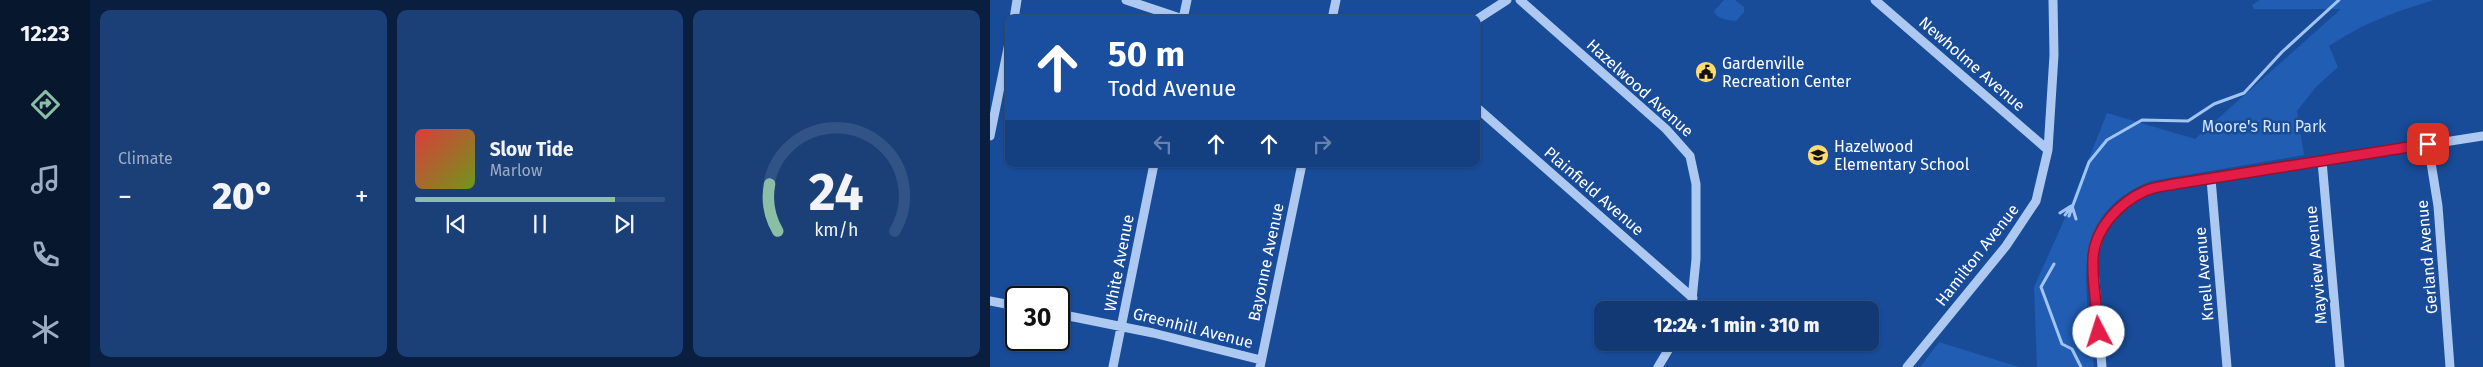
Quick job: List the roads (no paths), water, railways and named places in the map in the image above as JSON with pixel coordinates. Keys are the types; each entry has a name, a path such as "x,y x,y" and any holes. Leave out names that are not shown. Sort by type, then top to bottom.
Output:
{"street":[{"path":"1015,15 1018,0"},
{"path":"1126,0 1171,15"},
{"path":"1184,15 1187,0"},
{"path":"1333,15 1336,0"},
{"path":"1480,17 1507,0"},
{"name":"Hazelwood Avenue","path":"1520,0 1666,129 1690,156 1696,179 1696,259 1692,301"},
{"name":"Newholme Avenue","path":"1876,0 2048,150"},
{"name":"Hamilton Avenue","path":"1907,367 2006,246 2031,212 2042,182 2048,150 2054,55 2053,0"},
{"path":"990,136 992,118 1005,61"},
{"name":"Plainfield Avenue","path":"1480,111 1693,298"},
{"path":"2102,367 2093,264 2094,250 2101,229 2111,216 2128,201 2146,190 2483,136"},
{"name":"Gerland Avenue","path":"2428,144 2438,206 2450,367"},
{"name":"Mayview Avenue","path":"2322,161 2340,367"},
{"name":"White Avenue","path":"1112,367 1153,167"},
{"name":"Bayonne Avenue","path":"1260,363 1301,167"},
{"name":"Knell Avenue","path":"2211,179 2227,367"},
{"path":"990,301 1005,304"},
{"name":"Greenhill Avenue","path":"1070,316 1121,326 1260,363"},
{"path":"1658,367 1668,351"}],"waterway":[{"path":"2069,216 2089,162 2107,140 2142,120 2188,121 2214,104 2244,93 2282,52 2339,0"},
{"path":"2060,213 2071,206"},
{"path":"2072,206 2076,219"},
{"path":"2065,215 2070,208"},
{"path":"2054,264 2041,287 2062,344 2072,349 2081,367"}],"place":[{"name":"Gardenville Recreation Center","path":"1706,72"},
{"name":"Hazelwood Elementary School","path":"1818,155"}],"park label":[{"name":"Moore's Run Park","path":"2264,126"}]}
